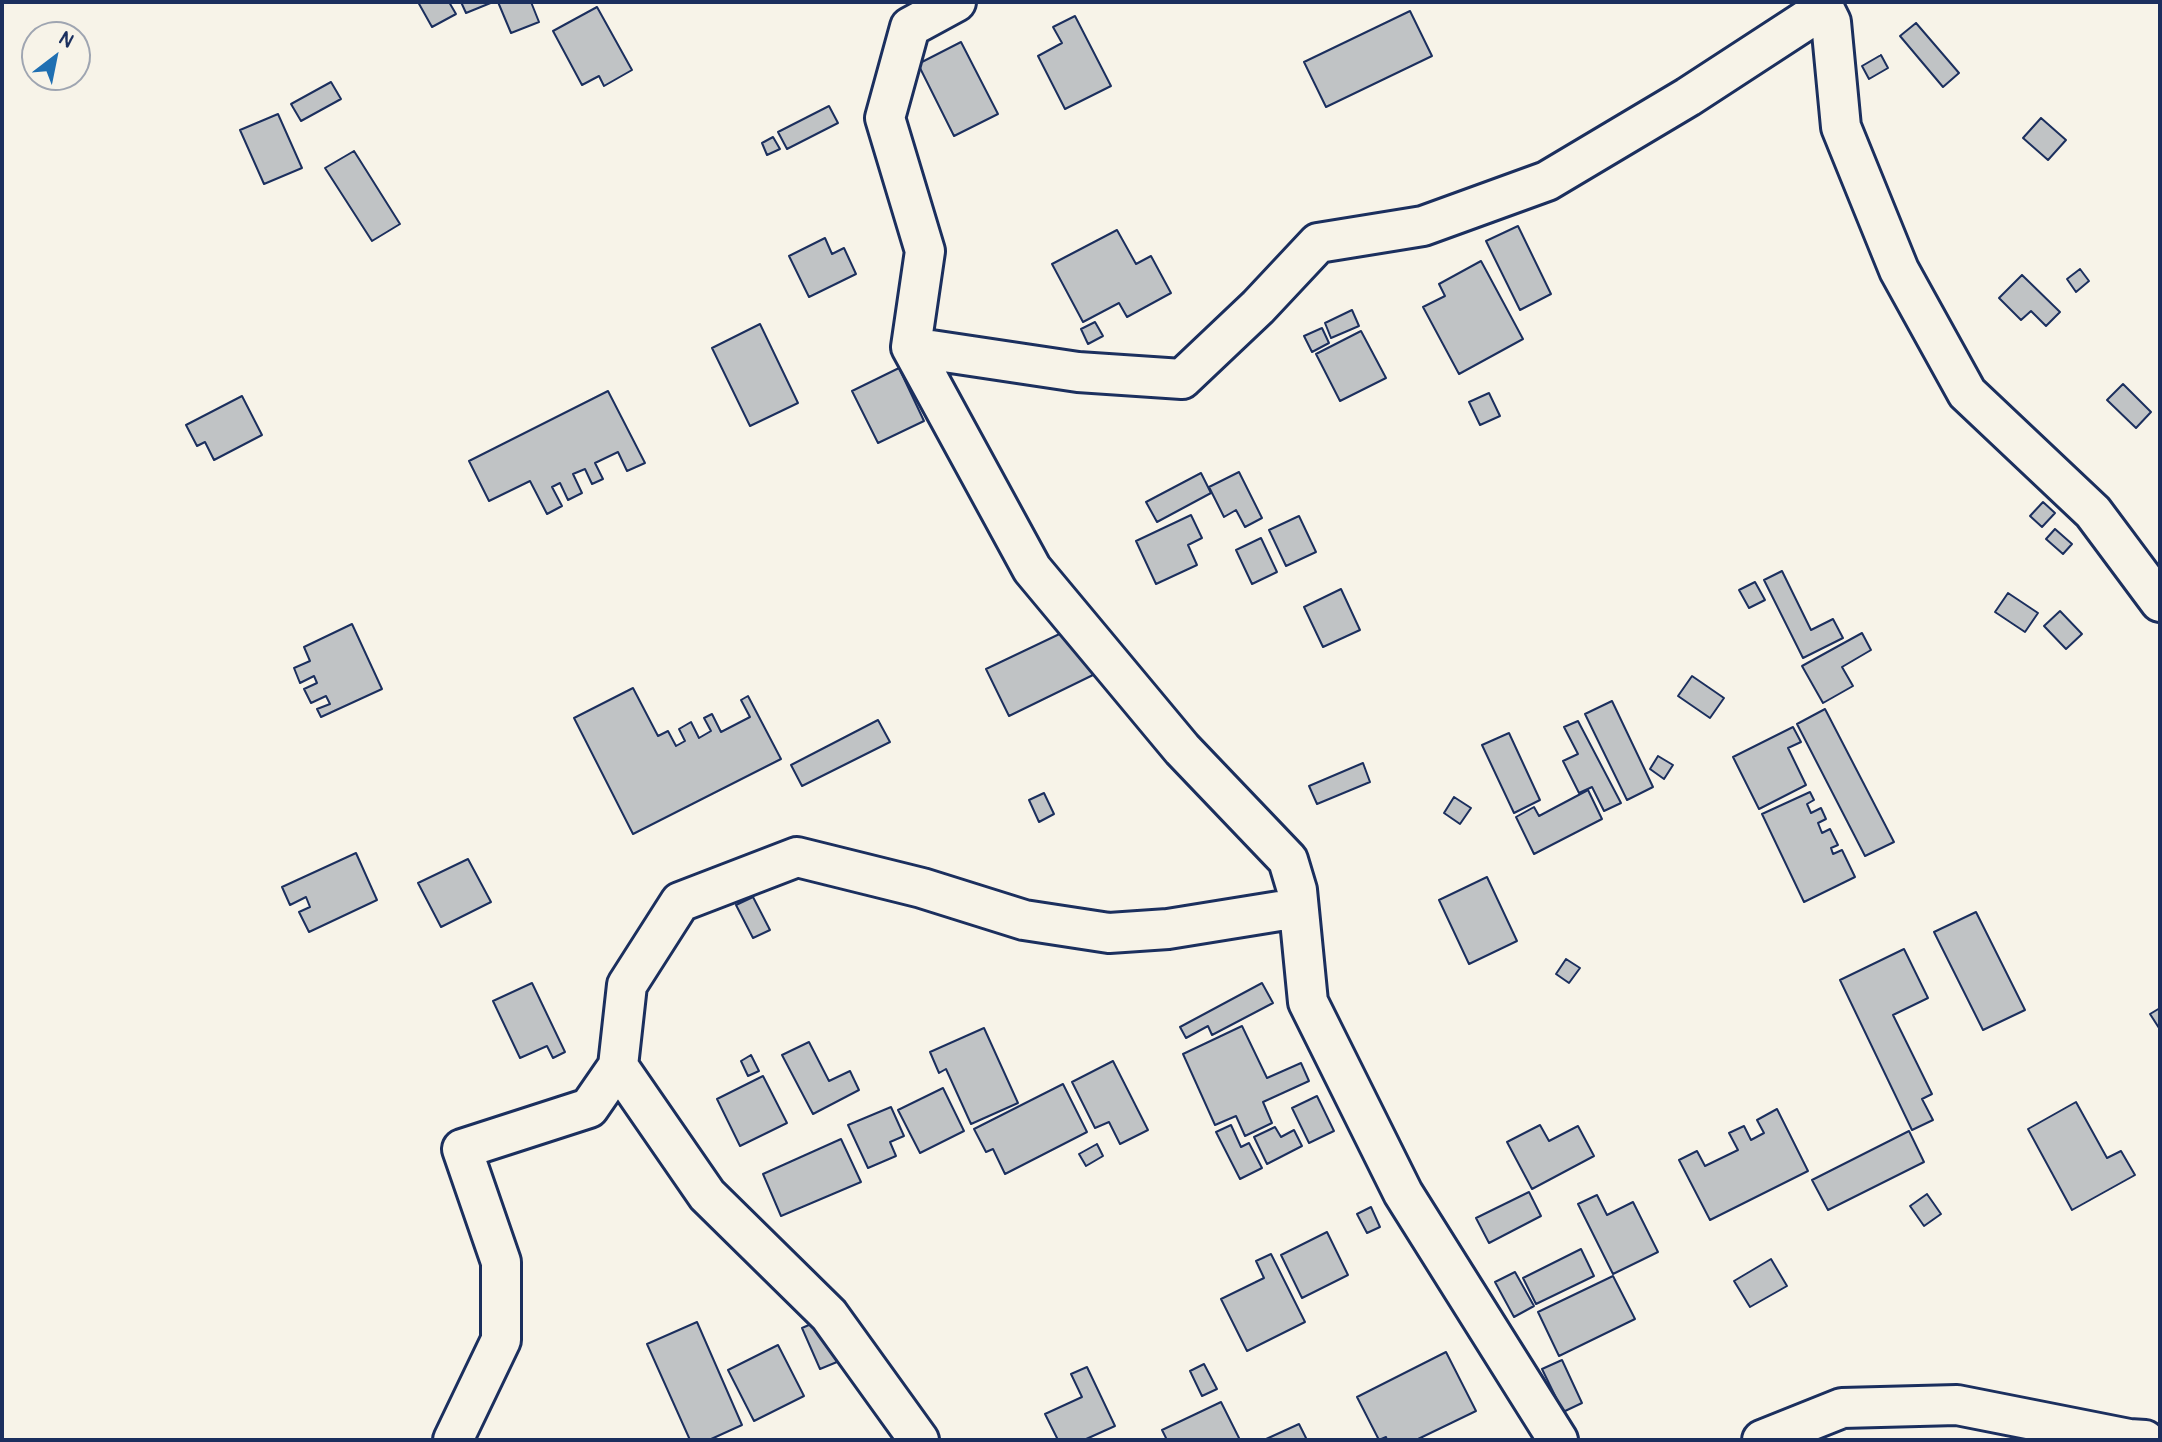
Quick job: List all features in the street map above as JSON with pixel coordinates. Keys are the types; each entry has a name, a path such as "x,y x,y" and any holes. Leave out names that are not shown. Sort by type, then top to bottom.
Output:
{"street":[{"path":"956,2 910,27 885,118 925,251 911,347 1032,569 1182,749 1288,860 1297,890 1308,1002 1404,1193 1558,1440"},
{"path":"911,347 1078,372 1182,379 1258,307 1318,243 1423,226 1547,181 1688,97 1822,5 1831,22 1841,127 1899,270 1967,393 2093,512 2160,602"},
{"path":"453,1440 501,1340 501,1262 462,1149 589,1108 618,1066 627,985 681,902 797,857 922,888 1024,920 1109,933 1168,929 1298,908"},
{"path":"618,1066 707,1195 829,1315 919,1440"},
{"path":"1762,1440 1842,1408 1957,1405 2145,1437"}],"building":[{"path":"418,2 449,2 456,14 432,27"},
{"path":"461,2 493,2 466,13"},
{"path":"498,2 531,2 539,22 511,33"},
{"path":"597,7 632,70 604,86 599,76 582,85 553,31"},
{"path":"1410,11 1432,56 1326,107 1304,62"},
{"path":"1075,16 1111,86 1065,109 1038,56 1062,43 1053,27"},
{"path":"1916,23 1959,73 1943,87 1900,36"},
{"path":"961,42 998,114 954,136 918,64"},
{"path":"1881,55 1888,68 1869,79 1862,66"},
{"path":"331,82 341,99 301,121 291,104"},
{"path":"829,106 838,123 787,149 778,132"},
{"path":"278,114 302,168 264,184 240,130"},
{"path":"2041,118 2066,140 2048,160 2023,138"},
{"path":"773,137 780,149 767,155 762,143"},
{"path":"354,151 400,224 372,241 325,168"},
{"path":"1518,226 1551,294 1520,310 1486,241"},
{"path":"1117,230 1136,264 1151,256 1171,293 1127,317 1119,303 1083,322 1052,264"},
{"path":"825,238 832,254 844,248 856,274 809,297 789,256"},
{"path":"1481,261 1523,339 1459,374 1423,307 1445,296 1439,284"},
{"path":"2080,269 2089,281 2076,292 2067,279"},
{"path":"2022,275 2060,312 2046,326 2031,311 2021,320 1999,298"},
{"path":"1352,310 1359,326 1331,338 1325,323"},
{"path":"1095,322 1103,336 1088,344 1081,329"},
{"path":"760,324 798,403 750,426 712,348"},
{"path":"1322,328 1329,343 1312,352 1304,336"},
{"path":"1361,331 1386,378 1340,401 1316,354"},
{"path":"899,368 924,421 878,443 852,391"},
{"path":"2123,384 2151,412 2136,428 2107,400"},
{"path":"608,391 645,463 627,471 618,452 595,463 603,479 592,484 585,469 573,474 582,493 568,500 560,483 552,487 562,506 547,514 530,481 489,501 469,461"},
{"path":"1489,393 1500,416 1480,425 1469,402"},
{"path":"242,396 262,435 214,460 205,442 197,446 186,425"},
{"path":"1239,472 1262,518 1245,527 1236,510 1224,517 1209,487"},
{"path":"1201,473 1211,493 1157,522 1146,502"},
{"path":"2043,502 2055,513 2042,527 2030,516"},
{"path":"1191,515 1202,538 1188,545 1197,565 1156,584 1136,541"},
{"path":"1299,516 1316,552 1286,566 1269,530"},
{"path":"2055,529 2072,544 2063,554 2046,539"},
{"path":"1261,538 1277,572 1252,584 1236,550"},
{"path":"1782,571 1811,630 1833,619 1843,638 1803,658 1764,580"},
{"path":"1755,582 1765,600 1749,608 1739,590"},
{"path":"1341,589 1360,630 1323,647 1304,607"},
{"path":"2008,593 2038,613 2025,632 1995,612"},
{"path":"2060,611 2082,634 2066,649 2044,626"},
{"path":"352,624 382,689 321,717 317,709 330,704 326,696 311,703 304,689 317,683 314,676 300,683 294,668 310,661 304,647"},
{"path":"1070,629 1093,675 1009,716 986,669"},
{"path":"1862,633 1871,650 1842,667 1853,686 1823,703 1802,666"},
{"path":"1692,676 1724,698 1710,718 1678,696"},
{"path":"633,688 658,736 668,731 676,746 685,741 679,729 691,722 699,738 711,731 704,718 712,714 721,732 750,717 741,700 748,696 781,759 633,834 574,718"},
{"path":"1612,701 1653,787 1627,800 1585,714"},
{"path":"1825,709 1894,842 1865,856 1797,724"},
{"path":"878,720 890,742 802,786 791,765"},
{"path":"1578,721 1621,803 1604,811 1592,787 1579,793 1563,761 1578,754 1564,727"},
{"path":"1793,727 1801,742 1788,748 1806,785 1759,809 1733,757"},
{"path":"1509,733 1540,800 1514,813 1482,745"},
{"path":"1658,756 1673,765 1664,779 1650,769"},
{"path":"1363,763 1370,782 1317,804 1309,786"},
{"path":"1588,790 1602,819 1534,854 1516,817 1534,807 1539,816"},
{"path":"1810,792 1814,800 1807,804 1811,813 1821,808 1826,819 1818,823 1822,833 1830,829 1838,845 1831,848 1833,854 1842,850 1855,877 1804,902 1762,814"},
{"path":"1044,793 1054,814 1039,822 1029,800"},
{"path":"1454,797 1471,808 1460,824 1444,813"},
{"path":"356,853 377,900 309,932 299,912 310,907 306,897 290,905 282,887"},
{"path":"468,859 491,902 441,927 418,883"},
{"path":"1487,877 1517,941 1469,964 1439,900"},
{"path":"753,897 770,930 753,938 736,905"},
{"path":"1976,912 2025,1010 1983,1030 1934,932"},
{"path":"1904,949 1928,998 1893,1015 1932,1094 1922,1099 1933,1120 1912,1130 1840,980"},
{"path":"1566,959 1580,968 1569,983 1556,974"},
{"path":"532,983 565,1052 553,1058 547,1046 520,1058 493,1001"},
{"path":"1262,983 1273,1003 1212,1035 1208,1026 1186,1038 1180,1027"},
{"path":"2160,1008 2160,1027 2159,1028 2150,1014"},
{"path":"1242,1026 1267,1078 1301,1063 1309,1081 1263,1102 1272,1123 1245,1136 1236,1116 1215,1125 1183,1054"},
{"path":"984,1028 1018,1103 971,1124 946,1069 939,1073 930,1052"},
{"path":"809,1042 829,1081 850,1071 859,1090 813,1114 782,1055"},
{"path":"751,1055 759,1071 748,1076 741,1061"},
{"path":"1113,1061 1148,1130 1120,1144 1109,1122 1095,1128 1072,1082"},
{"path":"763,1076 787,1123 740,1146 717,1099"},
{"path":"1063,1084 1087,1132 1005,1174 993,1149 986,1152 974,1129"},
{"path":"943,1088 964,1131 920,1153 898,1110"},
{"path":"1317,1096 1334,1131 1309,1143 1292,1108"},
{"path":"2076,1102 2107,1158 2121,1151 2135,1175 2072,1210 2028,1129"},
{"path":"891,1107 904,1136 890,1142 896,1156 868,1168 848,1125"},
{"path":"1777,1109 1808,1171 1710,1220 1679,1160 1697,1151 1705,1166 1738,1150 1729,1133 1744,1126 1751,1140 1764,1133 1757,1120"},
{"path":"1231,1125 1241,1147 1249,1143 1262,1168 1240,1179 1216,1132"},
{"path":"1540,1125 1549,1141 1578,1126 1594,1156 1532,1189 1507,1142"},
{"path":"1275,1127 1281,1137 1294,1130 1302,1146 1267,1164 1254,1137"},
{"path":"1909,1131 1924,1162 1828,1210 1812,1180"},
{"path":"841,1139 861,1182 781,1216 763,1174"},
{"path":"1097,1144 1103,1156 1086,1166 1079,1154"},
{"path":"1529,1192 1541,1216 1489,1243 1476,1218"},
{"path":"1927,1194 1941,1214 1924,1226 1910,1206"},
{"path":"1597,1195 1607,1215 1633,1202 1658,1252 1613,1274 1578,1204"},
{"path":"1371,1207 1380,1227 1367,1233 1357,1214"},
{"path":"1327,1232 1348,1275 1302,1298 1281,1255"},
{"path":"1581,1249 1594,1276 1536,1304 1523,1278"},
{"path":"1271,1254 1305,1322 1247,1351 1221,1299 1264,1278 1256,1261"},
{"path":"1771,1259 1787,1286 1750,1307 1734,1281"},
{"path":"1515,1272 1534,1306 1514,1317 1495,1282"},
{"path":"1613,1276 1635,1319 1559,1356 1538,1312"},
{"path":"818,1321 837,1362 820,1369 802,1328"},
{"path":"697,1322 742,1425 709,1440 690,1440 647,1344"},
{"path":"778,1345 804,1396 754,1421 728,1370"},
{"path":"1446,1352 1476,1411 1416,1440 1387,1440 1386,1437 1379,1440 1357,1397"},
{"path":"1562,1360 1582,1403 1563,1412 1542,1369"},
{"path":"1204,1364 1217,1389 1202,1396 1190,1371"},
{"path":"1087,1367 1115,1426 1084,1440 1058,1440 1045,1414 1082,1397 1071,1374"},
{"path":"1221,1402 1240,1440 1167,1440 1162,1430"},
{"path":"1299,1424 1307,1440 1264,1440"}]}
